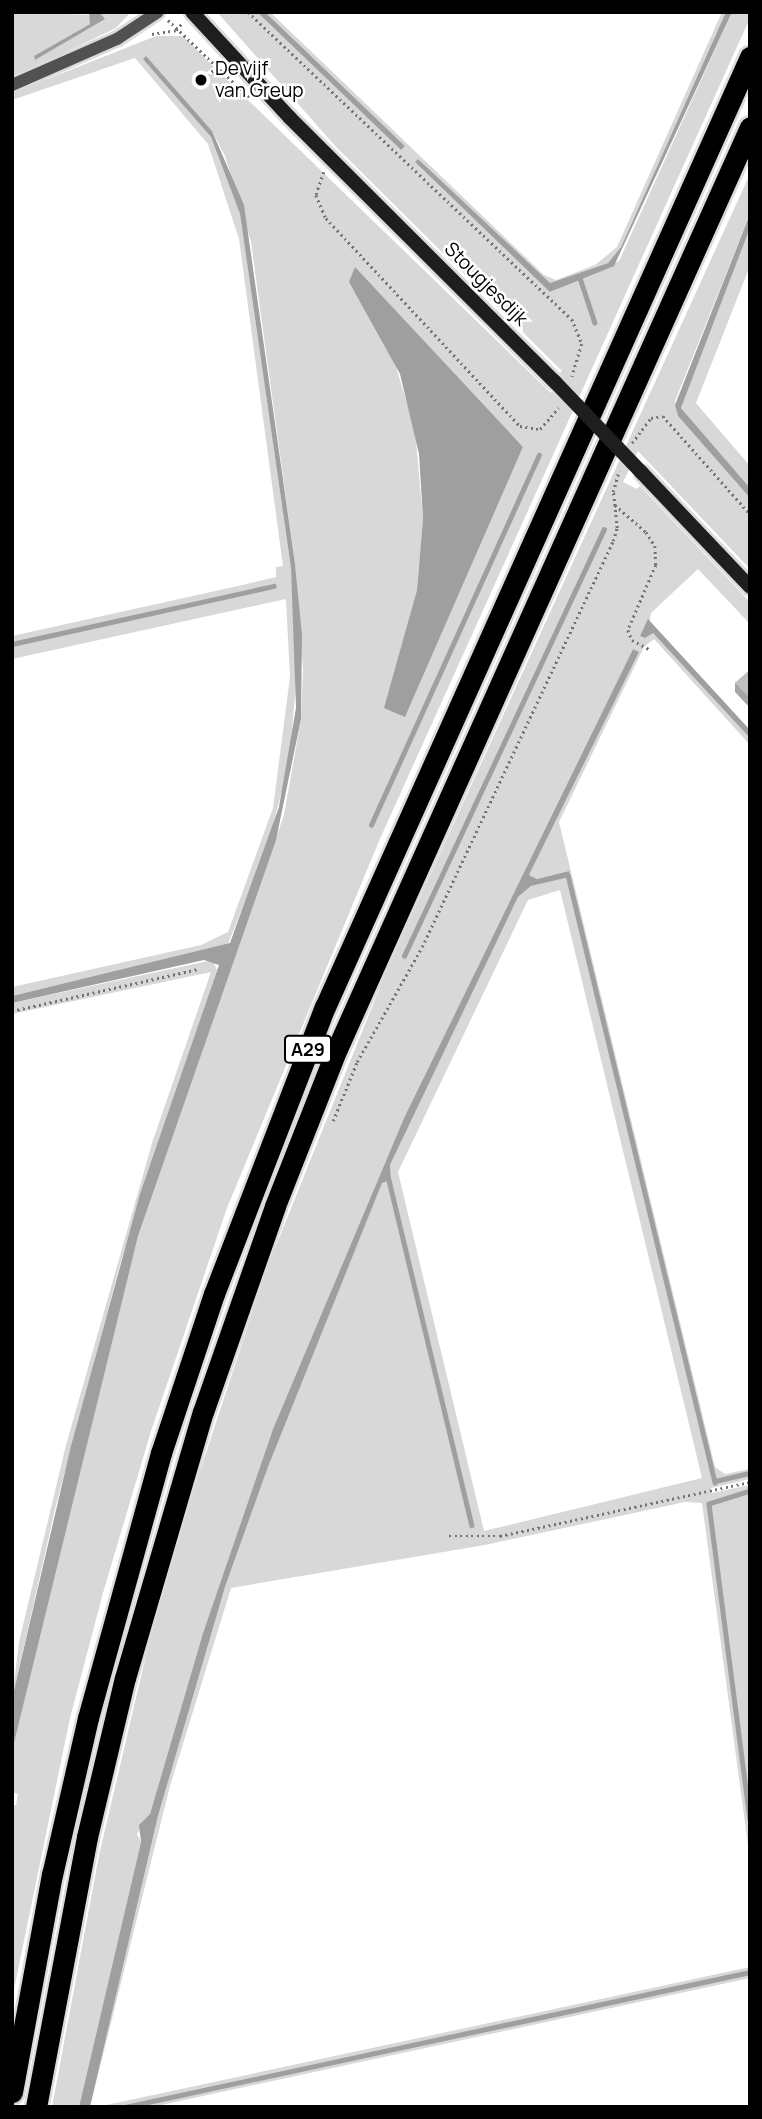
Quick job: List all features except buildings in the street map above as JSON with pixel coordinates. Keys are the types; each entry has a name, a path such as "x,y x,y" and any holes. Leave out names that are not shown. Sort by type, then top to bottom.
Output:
{"highway":[{"name":"A29","path":"12,2092 52,1875 88,1718 158,1466 219,1281 325,1007 750,57"},
{"name":"A29","path":"36,2107 87,1837 125,1678 186,1465 275,1206 337,1049 750,127"}],"street":[{"path":"12,86 128,34 160,12"},
{"name":"Stougjesdijk","path":"192,13 290,118 555,382 750,587"}],"path":[{"path":"160,12 176,30 256,102"},
{"path":"128,34 142,36 176,30 192,13"},
{"path":"202,79 217,67"},
{"path":"630,447 651,418 663,416 750,514"},
{"path":"333,1121 357,1062 428,935 612,541 617,528 614,504 621,467"},
{"path":"614,504 646,532 655,546 656,565 628,630 632,640 649,649"},
{"path":"12,1011 199,969"},
{"path":"449,1536 500,1536 750,1482"}],"shaded area":[{"path":"12,12 92,15 90,24 34,56 35,60 104,19 99,12 131,12 116,28 12,78"},
{"path":"89,12 99,12 105,19 35,60 34,56 90,24"},
{"path":"217,12 257,12 400,149 405,146 265,12 270,12 544,275 556,280 595,265 617,247 722,12 726,12 621,247 608,263 550,283 415,162 551,292 619,261 732,12 750,12 750,18 379,841 227,1208 151,1431 103,1593 70,1718 12,1999 12,1805 16,1805 18,1794 12,1792 12,1751 30,1665 138,1236 284,815 301,719 303,669 295,564 251,242 225,156 212,131 144,59 211,137 240,214 291,568 297,671 289,764 268,844 228,944 12,996 12,987 201,945 228,932 273,808 290,677 286,599 12,659 12,636 276,577 276,567 283,566 239,239 208,144 135,58 12,100 12,93 156,36 183,36 214,67 195,80 200,86 216,69 551,393 564,365 561,370 337,148","holes":["349,282 523,447 405,716 385,708 417,590 423,518 415,430 393,357"]},
{"path":"257,12 265,12 405,146 401,150"},
{"path":"726,12 732,12 614,266 550,292 415,162 418,159 550,283 608,263 621,247"},
{"path":"146,56 212,131 244,205 295,564 302,635 301,719 276,840 138,1236 12,1751 12,1699 71,1446 140,1194 219,965 204,960 12,1003 12,996 230,943 279,807 296,708 291,568 240,214 211,137 143,59"},
{"path":"750,174 750,214 675,401 678,416 750,498 750,569 638,451 623,482 637,489 640,486 750,602 750,624 698,569 651,613 648,634 653,633 714,697 750,738 750,745 654,639 644,647 559,822 715,1467 725,1474 750,1469 750,1479 711,1488 712,1493 750,1485 750,1860 702,1503 685,1502 485,1545 231,1588 170,1786 90,2107 158,1816 225,1587 268,1467 382,1182 391,1180 390,1165 518,897 531,886 570,877 569,871 537,879 529,875 639,652 633,649 404,1118 273,1429 203,1633 150,1814 137,1834 141,1842 79,2107 52,2107 99,1855 151,1634 188,1507 267,1268 386,972","holes":["560,890 702,1478 484,1531 398,1172 528,900"]},
{"path":"750,214 750,228 681,408 750,488 750,498 678,416 675,405"},
{"path":"750,228 750,266 696,403 750,466 750,488 681,408"},
{"path":"355,267 523,447 405,717 384,708 417,590 423,518 419,454 400,374 349,282"},
{"path":"648,619 750,730 750,738 653,633 645,638 640,636"},
{"path":"633,649 639,652 529,875 537,879 569,871 570,877 531,886 518,897 390,1165 391,1180 382,1183 268,1467 225,1587 158,1816 90,2107 79,2107 141,1842 139,1825 150,1814 203,1633 273,1429 404,1118"},
{"path":"213,960 217,970 121,1261 56,1505 12,1699 19,1642 66,1445 153,1140 211,972 12,1014 12,1003"},
{"path":"750,1967 750,1978 152,2107 97,2107"}],"waterway":[{"path":"580,278 595,323"},
{"path":"371,825 539,455"},
{"path":"404,956 604,530"},
{"path":"12,644 274,586"},
{"path":"568,875 715,1482"},
{"path":"388,1176 472,1525"},
{"path":"715,1481 750,1473"},
{"path":"750,1491 709,1504 750,1818"},
{"path":"125,2107 750,1972"}],"place":[{"name":"De vijf van Greup","path":"201,80"}]}
